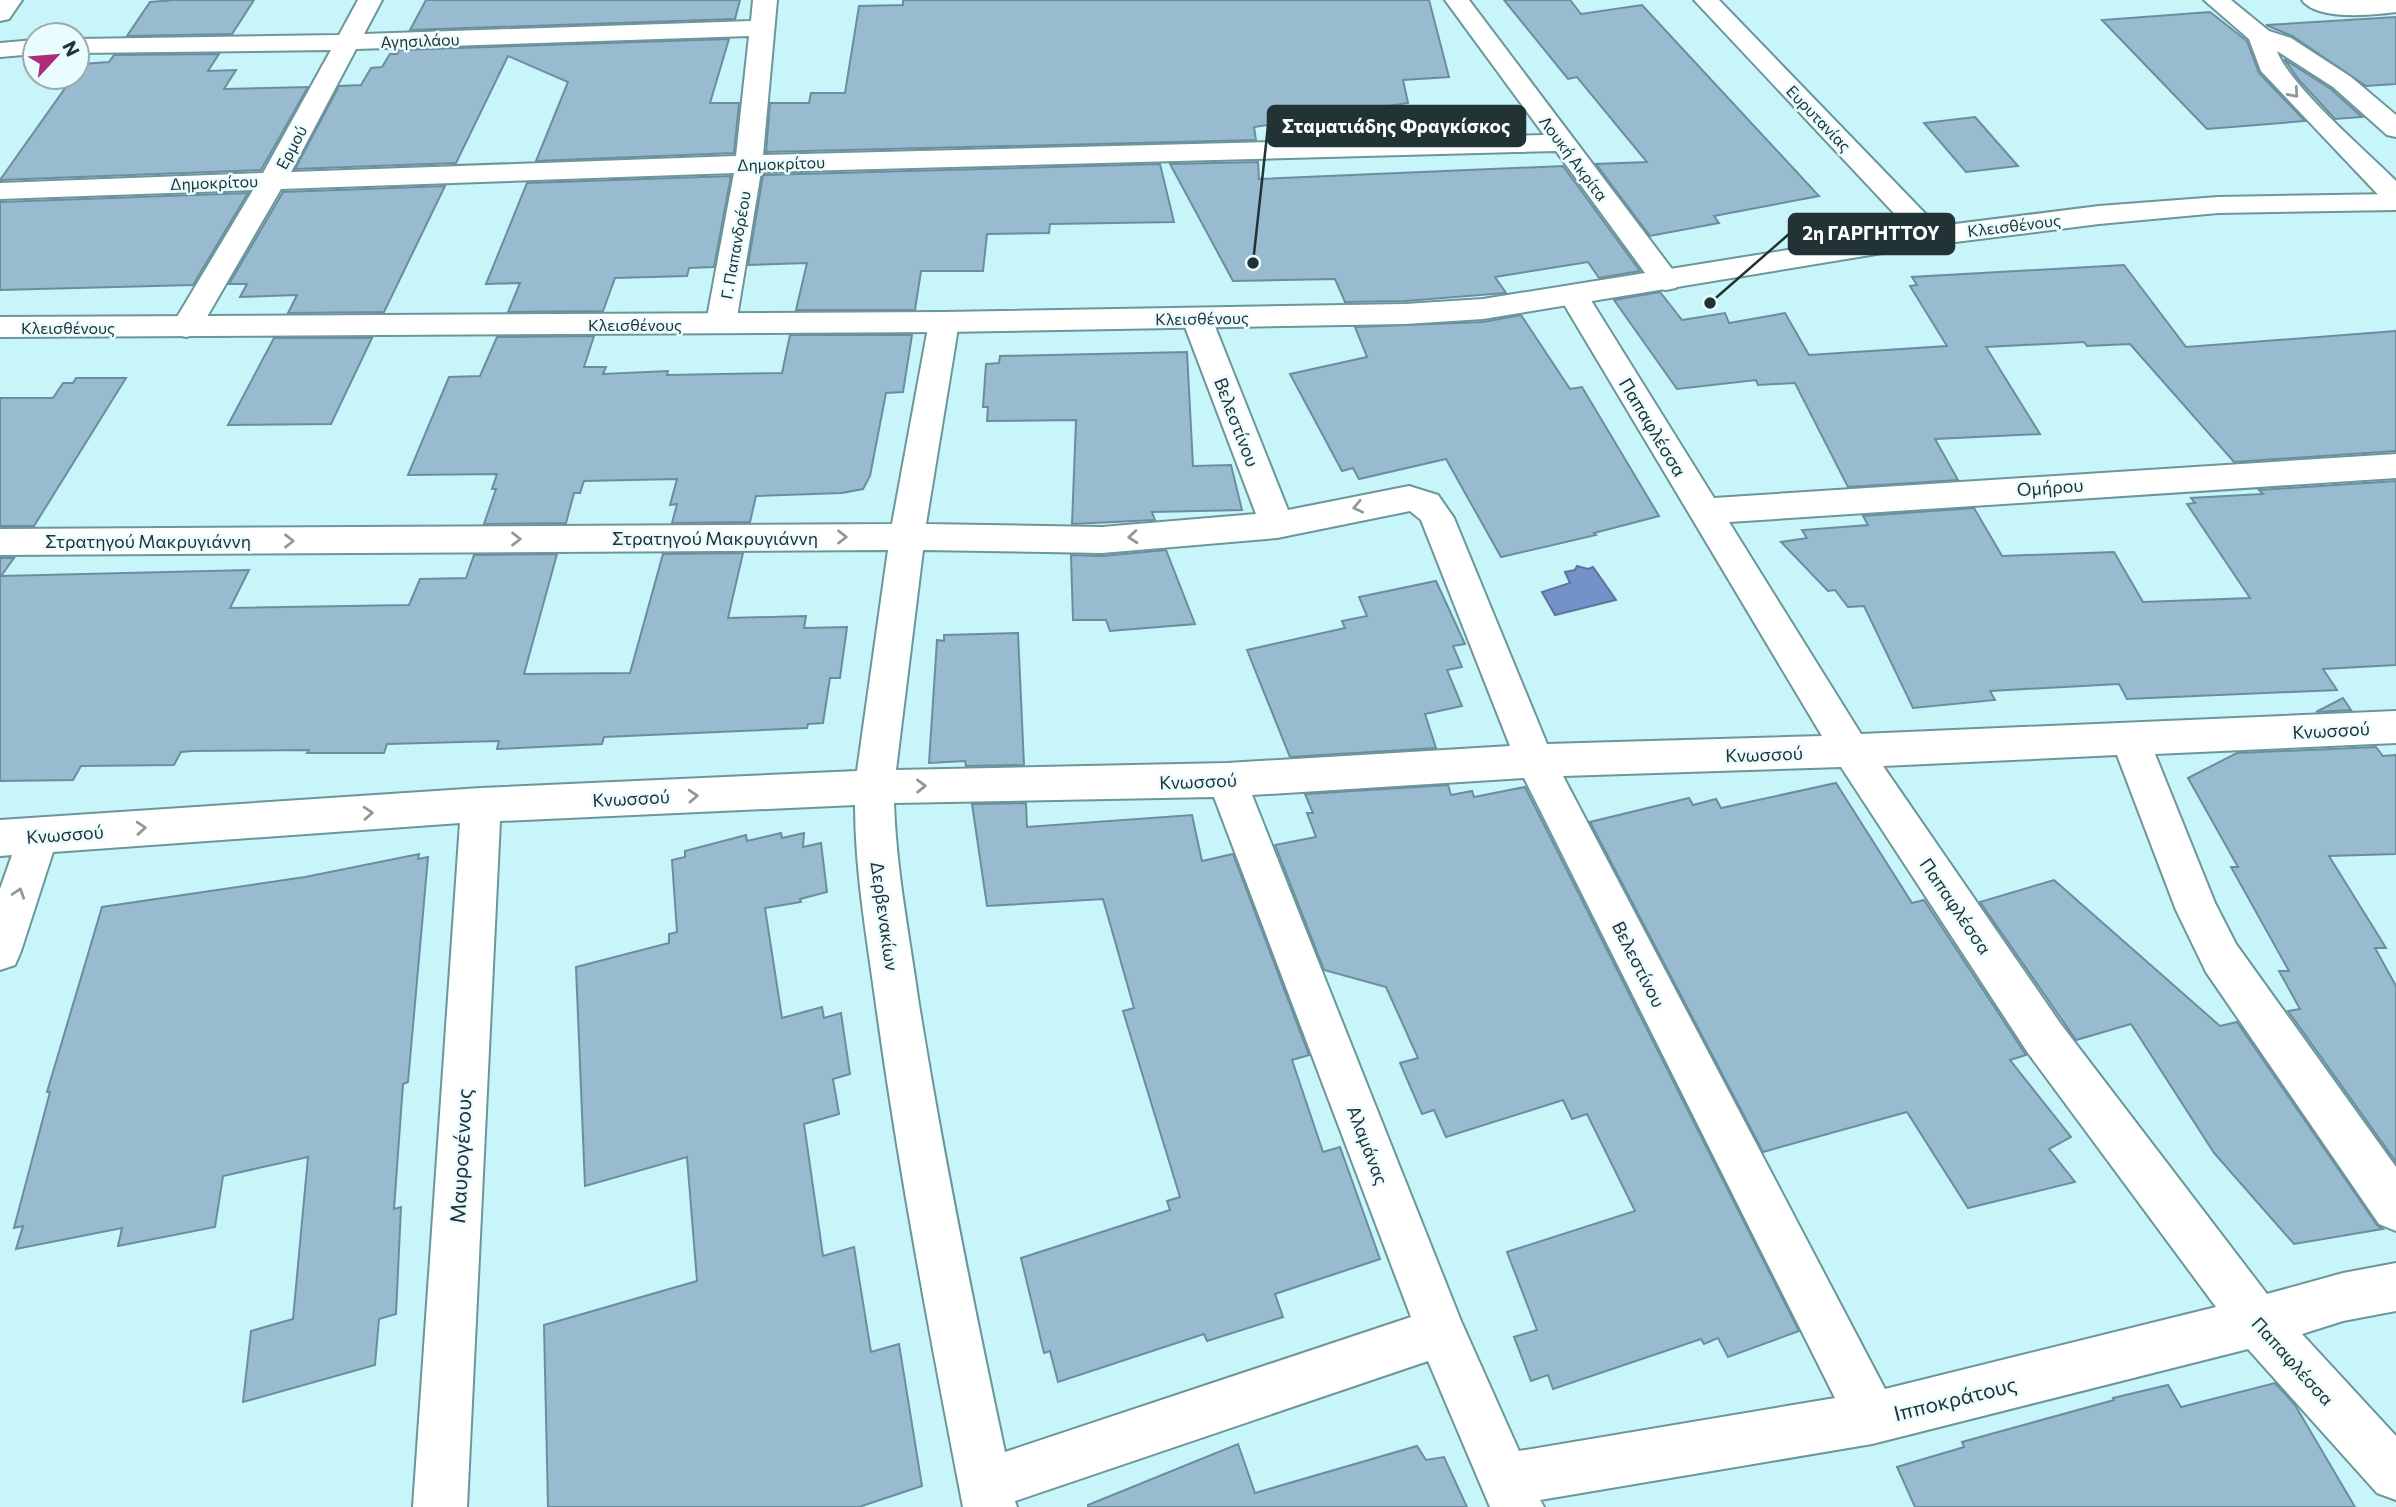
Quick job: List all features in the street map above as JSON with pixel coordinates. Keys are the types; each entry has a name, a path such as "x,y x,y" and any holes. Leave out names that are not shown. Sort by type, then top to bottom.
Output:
{"street":[{"path":"0,13 10,0"},
{"name":"Ερμού","path":"186,327 273,180 370,0"},
{"name":"Γ. Παπανδρέου","path":"721,323 749,164 765,0"},
{"name":"Λουκή Ακρίτα","path":"1457,0 1666,281"},
{"name":"Ευρυτανίας","path":"1706,0 1931,236"},
{"path":"2216,0 2260,36 2282,43 2342,82 2396,129"},
{"path":"2314,0 2349,8 2396,5"},
{"name":"Αγησιλάου","path":"91,46 347,42 762,28"},
{"path":"2260,36 2270,66 2396,199"},
{"path":"0,50 21,48"},
{"name":"Δημοκρίτου","path":"0,191 749,164 1562,143"},
{"name":"Κλεισθένους","path":"0,327 944,322 1405,314 1483,309 1931,236 2167,208 2396,199"},
{"name":"Παπαφλέσσα","path":"1574,296 1851,751 2044,1038 2257,1322 2396,1474"},
{"name":"Βελεστίνου","path":"1197,319 1277,525"},
{"name":"Δερβενακίων","path":"944,322 907,537 874,787 875,845 905,1055 987,1496"},
{"name":"Ομήρου","path":"1704,511 2396,466"},
{"name":"Στρατηγού Μακρυγιάννη","path":"0,542 907,537 1102,540 1277,525 1395,499 1409,498 1425,502"},
{"name":"Βελεστίνου","path":"1425,502 1433,508 1437,517 1535,761 1872,1418"},
{"name":"Κνωσσού","path":"19,837 481,805 874,787 1227,780 1535,761 1851,751 2396,727"},
{"path":"2130,739 2197,910 2221,958 2396,1207"},
{"name":"Αλαμάνας","path":"1227,780 1441,1332 1512,1493"},
{"name":"Μαυρογένους","path":"440,1507 481,805"},
{"path":"0,951 19,837"},
{"name":"Ιπποκράτους","path":"1512,1493 1872,1418 2257,1322 2343,1297 2396,1287"},
{"path":"987,1496 1441,1332"}],"water":[{"path":"1577,566 1588,569 1593,567 1616,600 1555,615 1542,592 1570,583 1565,572 1575,570"}],"building":[{"path":"254,0 232,34 127,36 150,2"},
{"path":"426,0 740,0 735,19 410,30"},
{"path":"903,0 1429,0 1449,77 1403,80 1408,103 1254,127 1256,140 766,152 770,103 809,103 811,93 845,93 859,6 903,5"},
{"path":"1504,0 1570,0 1581,14 1642,5 1819,196 1714,216 1719,223 1650,236 1596,164 1647,162 1577,77 1568,79"},
{"path":"2210,12 2247,41 2259,73 2305,121 2207,129 2102,20"},
{"path":"2396,17 2396,84 2366,86 2292,36 2266,25"},
{"path":"729,39 710,103 739,103 734,153 536,161 568,82 508,56 456,163 295,169 339,86 361,85 371,68 382,67 390,54 397,54 399,50"},
{"path":"219,54 208,71 236,70 224,89 308,87 261,170 0,180 63,91 91,91 91,63 109,62 114,55"},
{"path":"2284,59 2331,89 2362,117 2335,119 2299,80"},
{"path":"1975,117 2018,166 1966,172 1924,123"},
{"path":"1258,162 1259,179 1563,166 1640,271 1599,278 1588,262 1495,277 1506,293 1405,301 1345,302 1335,279 1233,281 1170,164"},
{"path":"1160,164 1174,222 1050,224 1049,233 987,234 983,271 921,271 915,310 796,310 807,263 748,265 763,175"},
{"path":"731,176 714,267 689,268 687,276 615,278 603,311 508,312 520,283 486,284 527,183"},
{"path":"445,186 384,312 288,313 297,295 240,297 247,284 229,284 283,192"},
{"path":"248,193 193,285 0,290 0,202"},
{"path":"2124,265 2186,347 2396,331 2396,451 2234,462 2130,344 2087,346 2084,342 1986,347 2040,434 1935,439 1958,480 1848,487 1795,383 1758,385 1756,380 1677,389 1614,300 1660,292 1682,320 1725,313 1729,323 1785,313 1809,355 1947,346 1910,286 1917,285 1912,277"},
{"path":"1521,315 1570,389 1582,387 1659,516 1594,533 1596,535 1501,557 1446,459 1359,479 1353,468 1342,471 1290,374 1367,357 1355,327 1483,322"},
{"path":"790,335 912,335 903,392 886,393 870,476 863,489 842,493 756,496 750,522 672,523 677,504 670,505 677,479 584,481 580,493 574,493 566,523 484,524 496,489 492,489 497,474 408,475 449,377 480,376 497,337 594,336 584,367 606,367 603,374 668,371 667,375 782,373"},
{"path":"274,338 372,338 331,424 228,425"},
{"path":"1187,352 1193,466 1231,465 1242,510 1152,512 1155,520 1072,524 1076,420 987,421 988,407 983,407 986,364 999,363 1000,356"},
{"path":"76,378 126,378 34,526 0,526 0,398 53,398 63,383 73,383"},
{"path":"2396,481 2396,665 2323,669 2337,690 2127,699 2119,684 1990,691 1995,700 1913,708 1864,606 1848,607 1835,590 1828,591 1781,542 1807,538 1802,530 1868,525 1863,516 1974,508 2002,556 2114,552 2143,602 2250,598 2187,504 2195,503 2191,498 2263,494 2259,490"},
{"path":"1166,550 1195,624 1110,631 1106,620 1073,620 1071,555 1102,556"},
{"path":"743,553 728,618 806,616 804,628 847,627 840,678 830,678 823,723 808,724 807,728 604,737 602,744 497,749 499,741 387,744 384,753 307,753 309,750 192,751 181,752 174,765 81,766 73,780 0,781 0,558 14,558 1,576 249,570 230,608 409,605 420,579 466,578 474,555 557,554 524,674 630,673 663,554"},
{"path":"1436,581 1465,644 1453,646 1462,667 1447,670 1462,706 1425,714 1436,748 1290,757 1247,650 1345,628 1342,621 1367,616 1359,597"},
{"path":"1018,633 1024,765 966,766 965,761 929,763 937,640 944,641 944,635"},
{"path":"2343,698 2351,710 2316,712"},
{"path":"2376,747 2383,756 2396,755 2396,854 2329,856 2386,948 2375,948 2396,986 2396,1162 2288,1011 2300,1009 2279,971 2289,971 2231,867 2238,867 2188,778 2237,753"},
{"path":"1836,783 1912,903 1924,900 2026,1055 2010,1060 2071,1137 2049,1149 2075,1182 1968,1208 1907,1112 1763,1152 1590,822 1689,798 1693,805 1716,799 1721,808"},
{"path":"1448,785 1451,795 1472,791 1474,797 1525,787 1799,1331 1728,1357 1718,1338 1704,1344 1701,1339 1553,1389 1548,1375 1531,1381 1514,1337 1537,1330 1507,1252 1635,1211 1587,1114 1572,1119 1563,1100 1446,1137 1434,1110 1422,1114 1400,1063 1418,1058 1386,987 1324,970 1275,845 1316,837 1307,813 1313,813 1305,794"},
{"path":"1026,803 1027,827 1192,815 1202,861 1233,854 1309,1055 1292,1060 1323,1152 1340,1147 1380,1259 1275,1294 1283,1317 1207,1341 1204,1334 1058,1382 1050,1351 1044,1353 1021,1258 1170,1210 1167,1201 1180,1197 1123,1011 1134,1008 1103,899 987,906 972,804"},
{"path":"781,833 782,838 804,833 803,847 821,843 827,892 800,899 801,902 765,908 782,1018 822,1007 824,1018 841,1013 850,1074 833,1079 839,1114 804,1124 823,1256 854,1247 871,1352 899,1344 922,1486 859,1507 548,1507 544,1325 697,1281 687,1157 585,1186 576,967 669,943 669,934 677,932 672,860 685,857 685,851 746,835 747,841"},
{"path":"419,854 418,859 428,857 408,1082 403,1084 394,1209 401,1207 396,1314 379,1319 375,1365 243,1402 251,1331 293,1319 308,1157 223,1176 215,1227 118,1246 122,1228 16,1249 23,1226 14,1228 50,1092 47,1092 102,907 305,877"},
{"path":"2054,880 2220,1026 2237,1022 2377,1225 2383,1229 2294,1244 2214,1153 2131,1024 2076,1040 1980,902"},
{"path":"2275,1383 2295,1405 2355,1507 1915,1507 1897,1467 1964,1447 1962,1442 2114,1400 2113,1398 2168,1385 2181,1407"},
{"path":"1238,1444 1255,1493 1417,1446 1426,1460 1444,1457 1467,1507 1088,1507"}],"place":[{"name":"Σταματιάδης Φραγκίσκος","path":"1253,263"},
{"name":"2η ΓΑΡΓΗΤΤΟΥ","path":"1710,303"}]}
